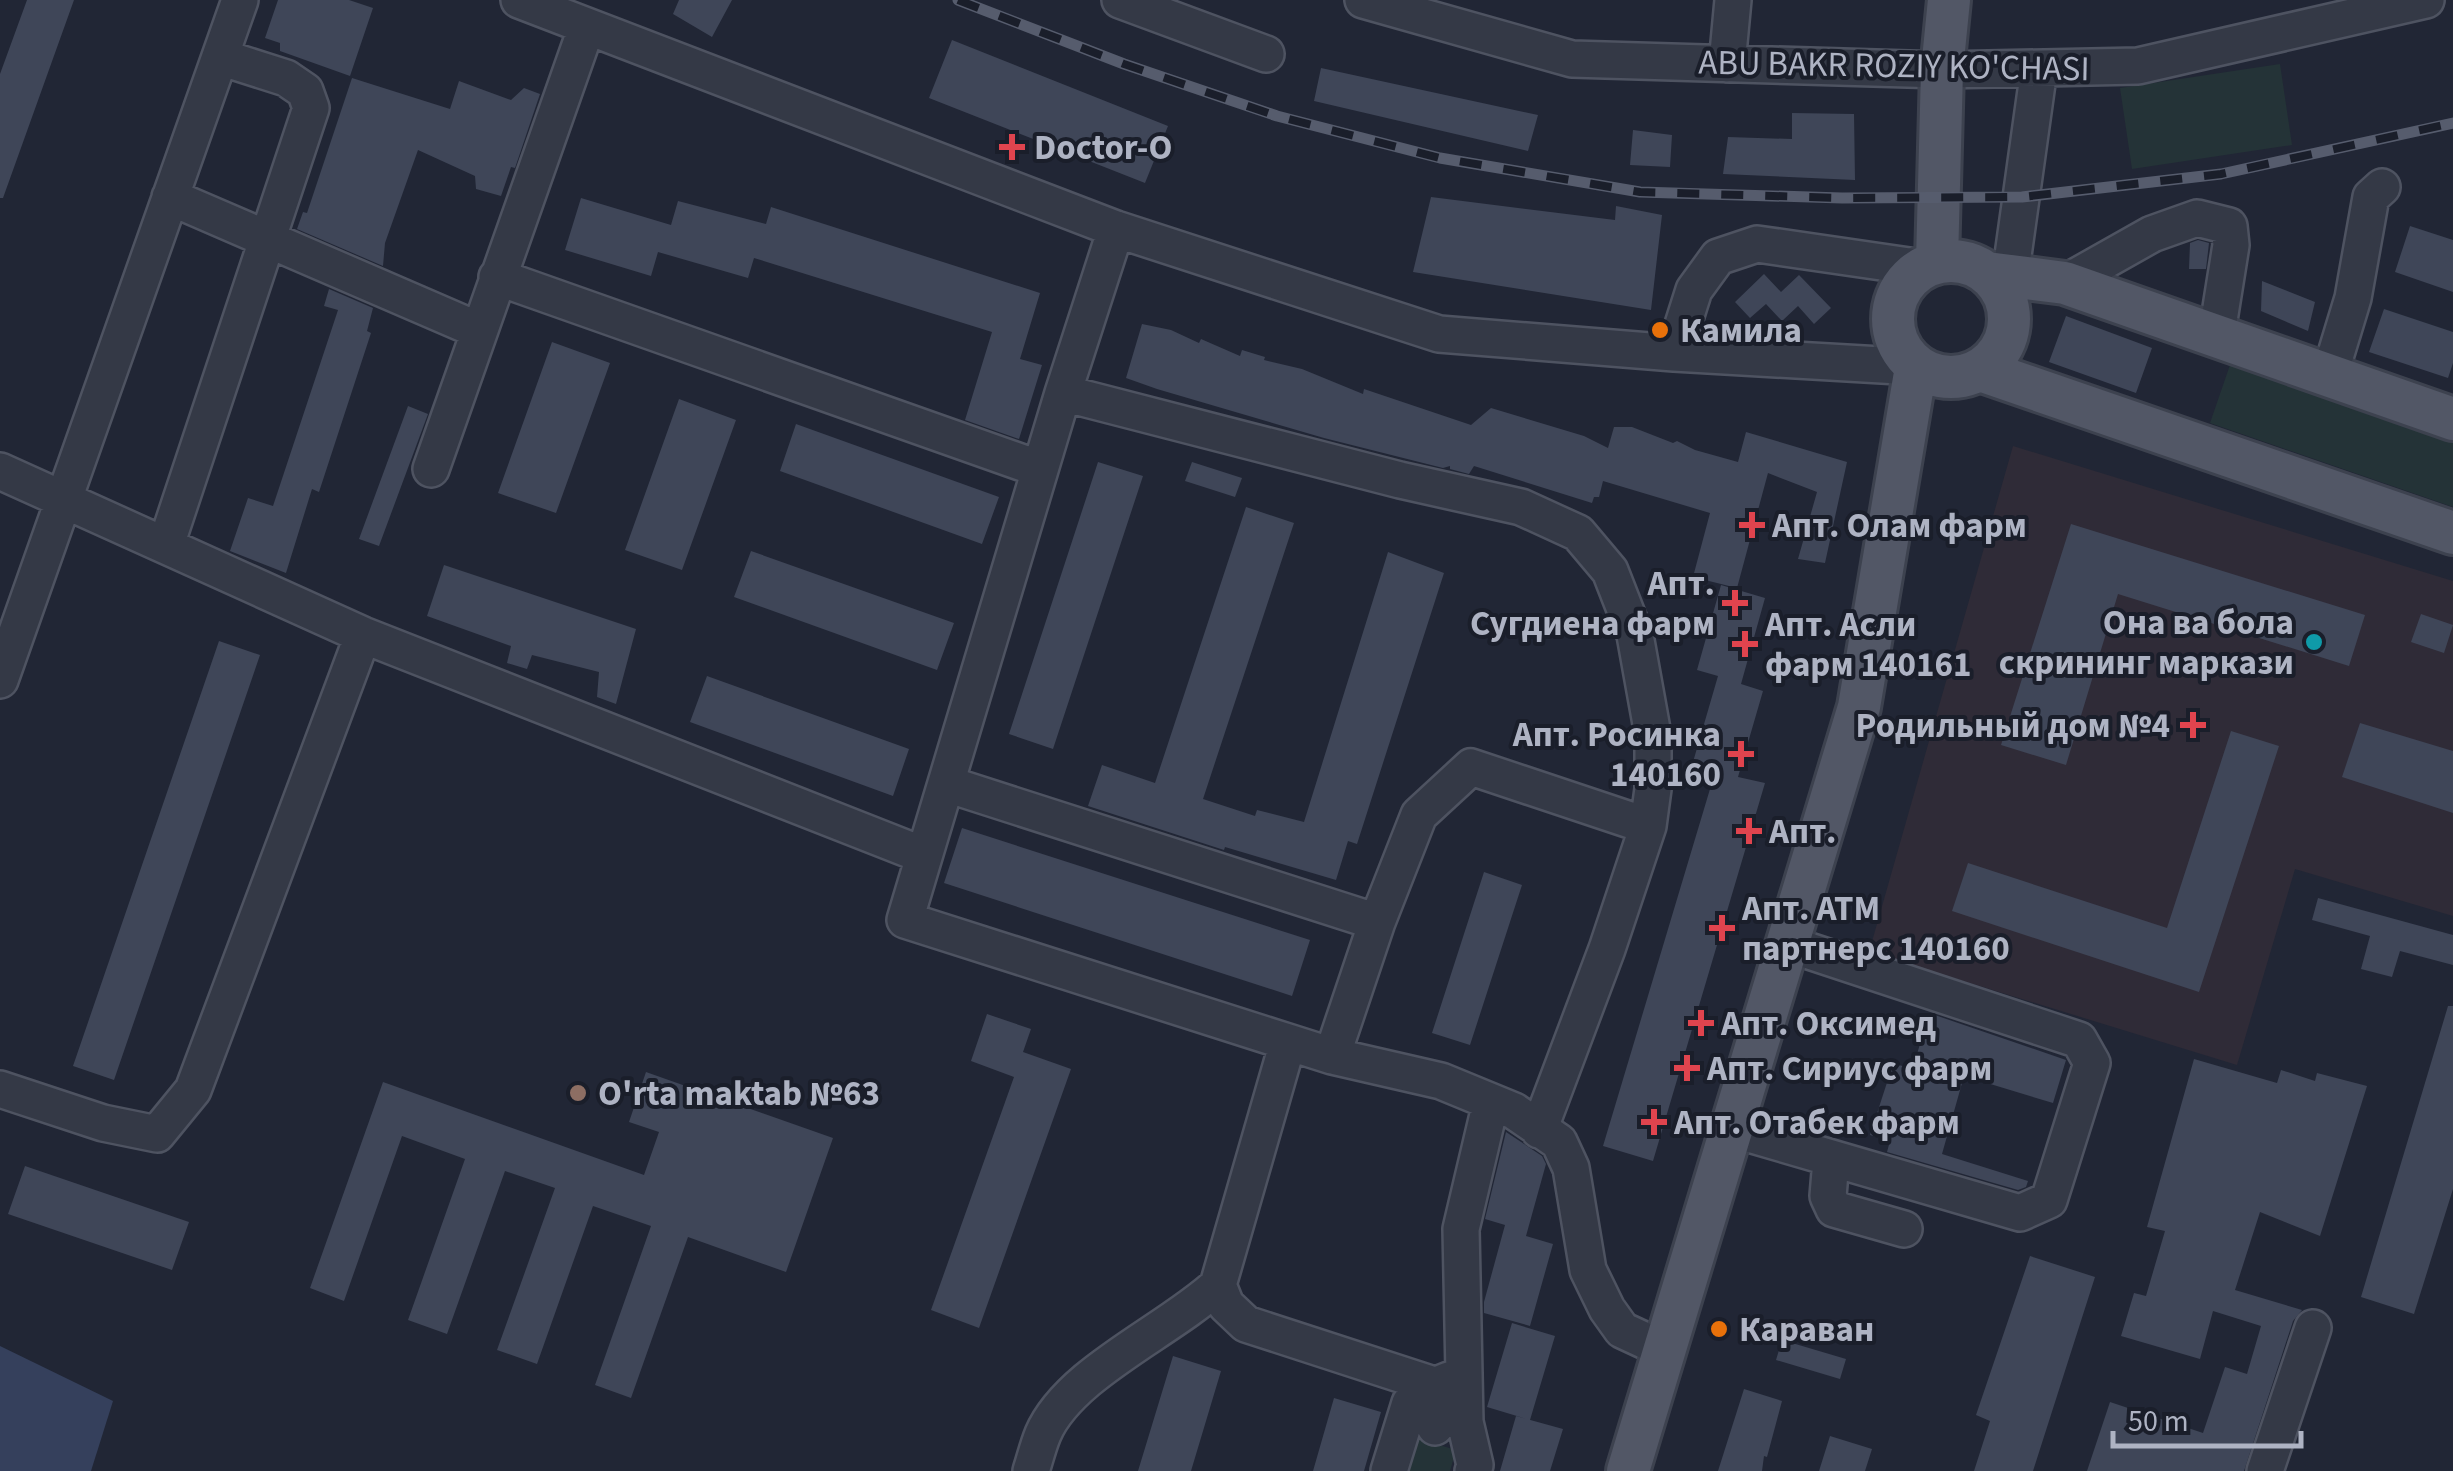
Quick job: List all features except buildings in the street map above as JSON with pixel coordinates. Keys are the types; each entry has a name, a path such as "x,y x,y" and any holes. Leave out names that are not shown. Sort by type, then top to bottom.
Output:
{"main road":[{"path":"1930,265 1949,0"},
{"path":"1998,275 2009,323 2004,342 1980,370 1948,378 1916,367 1902,353 1894,335 1892,316 1897,297 1908,280 1930,265 1955,261 1998,275 2065,283 2453,419"},
{"path":"2030,386 2014,342 2019,324 2027,304 2065,283"},
{"path":"1628,1471 1859,707 1916,367"},
{"path":"1980,370 2453,533"}],"street":[{"path":"0,680 240,0"},
{"path":"519,0 1116,230 1439,334 1674,354 1916,367"},
{"path":"1120,0 1266,54"},
{"name":"ABU BAKR ROZIY KO'CHASI","path":"1363,0 1572,59 1942,70 2138,66 2367,8 2426,0"},
{"path":"1727,64 1733,0"},
{"path":"430,469 587,26"},
{"path":"166,545 311,108 306,91 286,78 220,57"},
{"path":"1998,275 2039,68"},
{"path":"2329,377 2353,298 2371,197 2382,188"},
{"path":"170,198 478,330"},
{"path":"2065,283 2152,234 2198,218 2229,226 2231,245 2216,339"},
{"path":"1116,230 1063,393 905,920 1332,1056 1440,1081 1514,1112 1560,1142 1572,1168 1588,1270 1607,1309 1622,1330 1665,1350"},
{"path":"1674,354 1694,290 1718,257 1757,244 1930,265"},
{"path":"497,277 1040,469"},
{"path":"1063,393 1400,480 1521,507 1578,533 1610,571 1635,636 1652,735 1653,789 1648,826 1539,1130"},
{"path":"0,471 363,635 923,855"},
{"path":"0,1089 103,1123 157,1134 194,1090 363,635"},
{"path":"1332,1056 1377,922 1420,815 1470,767 1648,826"},
{"path":"947,784 1377,922"},
{"path":"1732,1129 2020,1214 2049,1200 2092,1062 2079,1040 1788,944"},
{"path":"1031,1471 1044,1431 1073,1392 1195,1306 1218,1285 1288,1042"},
{"path":"1473,1471 1465,1422 1449,1380 1461,1229 1491,1102"},
{"path":"1831,1160 1828,1196 1834,1210 1904,1229"},
{"path":"1218,1285 1226,1305 1246,1324 1449,1380"},
{"path":"2266,1471 2313,1328"},
{"path":"1435,1427 1446,1416 1450,1400 1443,1388 1449,1380"},
{"path":"1389,1471 1410,1403 1422,1391 1449,1380"}],"shaded area":[{"path":"2280,64 2292,145 2132,169 2120,88"},
{"path":"2231,362 2453,439 2453,507 2210,423"},
{"name":"Родильный дом №4","path":"2013,446 2453,581 2453,916 2295,869 2237,1065 1869,952"},
{"path":"1412,1437 1456,1450 1450,1471 1402,1471"}],"water":[{"path":"0,1346 113,1401 91,1471 0,1471"}],"railway":[{"path":"958,0 1124,64 1277,116 1440,158 1640,192 1842,198 2022,197 2221,174 2453,123"}],"place":[{"name":"Doctor-O","path":"1012,147"},
{"name":"Камила","path":"1660,330"},
{"name":"Апт. Олам фарм","path":"1752,525"},
{"name":"Апт. Сугдиена фарм","path":"1735,603"},
{"name":"Она ва бола скрининг маркази","path":"2314,642"},
{"name":"Апт. Асли фарм 140161","path":"1745,644"},
{"name":"Родильный дом №4","path":"2193,725"},
{"name":"Апт. Росинка 140160","path":"1741,754"},
{"name":"Апт.","path":"1749,831"},
{"name":"Апт. АТМ партнерс 140160","path":"1722,928"},
{"name":"Апт. Оксимед","path":"1701,1023"},
{"name":"Апт. Сириус фарм","path":"1687,1068"},
{"name":"O'rta maktab №63","path":"578,1093"},
{"name":"Апт. Отабек фарм","path":"1654,1122"},
{"name":"Караван","path":"1719,1329"}]}
